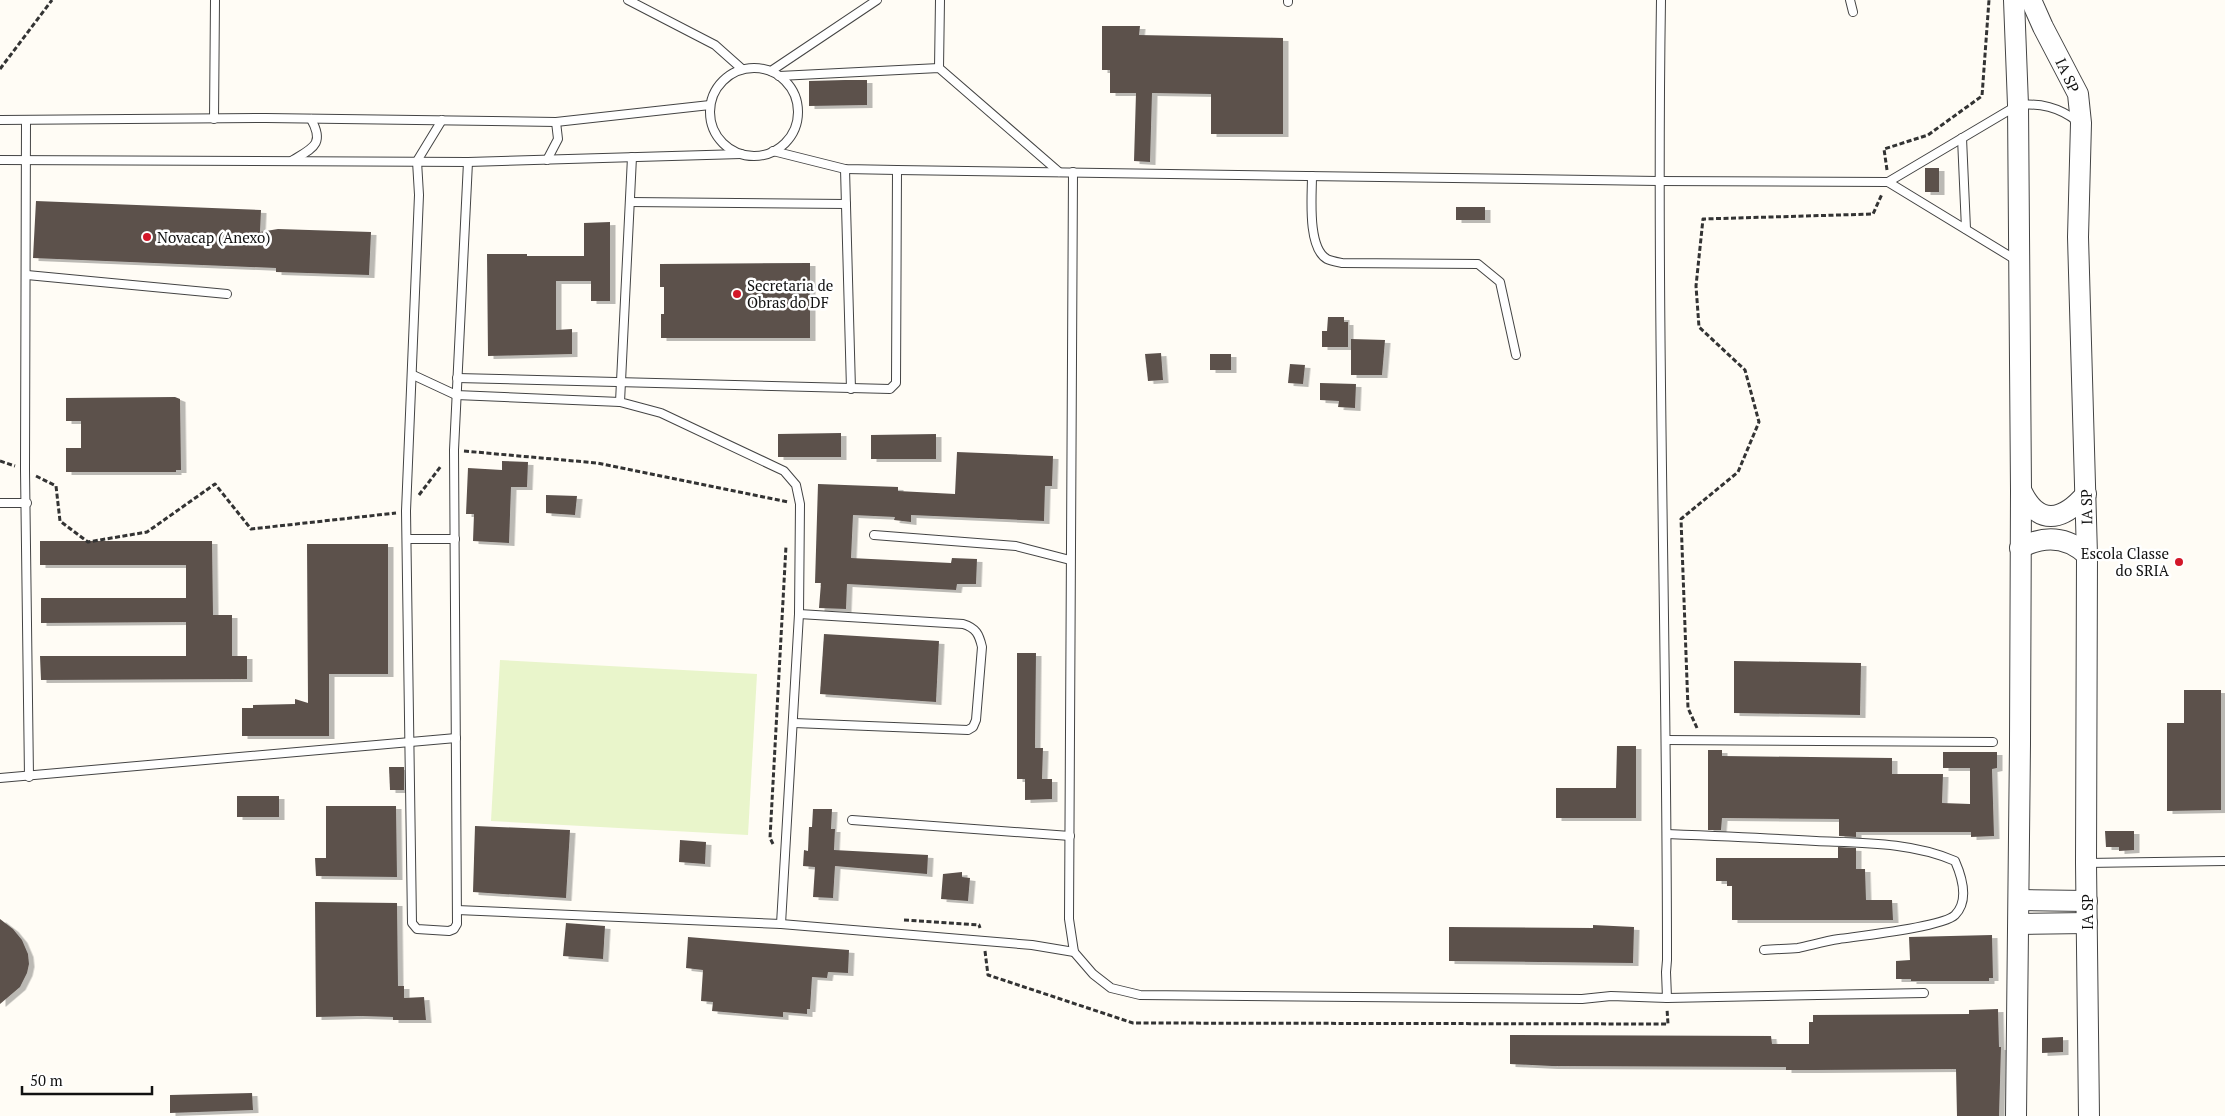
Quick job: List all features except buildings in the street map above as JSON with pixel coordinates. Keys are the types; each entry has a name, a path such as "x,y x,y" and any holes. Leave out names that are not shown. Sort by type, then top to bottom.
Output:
{"street":[{"path":"2014,0 2018,105 2020,490 2019,900 2016,1116"},
{"name":"IA SP","path":"2032,0 2043,27 2078,94 2081,123 2078,237 2087,555 2086,863 2089,1116"},
{"path":"2020,490 2027,503 2036,512 2050,516 2064,514 2074,507 2086,494"},
{"path":"2020,548 2029,543 2047,539 2065,540 2079,547 2087,555"},
{"path":"2019,900 2087,901"},
{"path":"2018,924 2087,923"}],"lane":[{"path":"214,119 216,0"},
{"path":"628,0 715,45 742,69"},
{"path":"771,71 877,0"},
{"path":"939,68 940,0"},
{"path":"1661,0 1658,181 1667,834 1666,972 1668,998"},
{"path":"1850,0 1852,12"},
{"path":"0,160 468,162 741,154 757,156 773,151 784,144 792,134 797,122 798,108 789,84 771,71 761,68 742,69 731,74 721,82 714,93 710,106 711,121 716,135 727,147 741,154"},
{"path":"779,76 939,68 1059,172"},
{"path":"1888,182 2018,105 2050,106 2064,111 2081,123"},
{"path":"0,120 311,119 556,122 710,106"},
{"path":"292,160 313,148 318,140 318,131 311,119"},
{"path":"26,120 29,777"},
{"path":"442,120 417,161 419,195 406,511 411,743 412,923 417,929 449,931 454,929 457,924 454,450 468,162"},
{"path":"547,160 558,139 556,122"},
{"path":"1962,138 1966,229"},
{"path":"773,151 846,168 897,170 1658,181 1888,182 2018,261"},
{"path":"620,402 632,157"},
{"path":"846,168 851,389"},
{"path":"457,378 890,389 896,383 897,170"},
{"path":"1073,172 1069,919 1074,952 1093,974 1110,988 1140,994 1582,999 1610,996 1668,998 1924,993"},
{"path":"1312,176 1312,219 1318,250 1326,259 1342,263 1478,264 1500,282 1516,355"},
{"path":"630,202 846,204"},
{"path":"27,274 227,294"},
{"path":"413,375 456,395 620,402 662,413 784,471 796,485 800,504 799,614 781,924"},
{"path":"0,503 27,502"},
{"path":"874,536 1016,546 1070,560"},
{"path":"407,538 455,539"},
{"path":"794,723 968,730 973,727 976,720 982,647 980,636 974,628 963,624 799,614"},
{"path":"0,778 29,777 456,738"},
{"path":"1666,740 1993,742"},
{"path":"852,820 1070,836"},
{"path":"1667,834 1862,843 1919,850 1941,855 1954,861 1959,872 1963,895 1961,906 1954,916 1939,922 1880,934 1839,939 1798,948 1764,950"},
{"path":"2086,863 2225,861"},
{"path":"457,910 781,924 1032,945 1074,952"}],"path":[{"path":"0,69 52,0"},
{"path":"1702,740 1688,708 1681,518 1738,472 1759,422 1744,370 1699,327 1696,286 1702,219 1873,214 1888,182 1884,149 1928,135 1982,96 1989,0"}],"green space":[{"path":"500,660 757,674 748,835 491,821"}],"place":[{"name":"Novacap (Anexo)","path":"147,237"},
{"name":"Secretaria de Obras do DF","path":"737,294"},
{"name":"Escola Classe do SRIA","path":"2179,562"}]}
